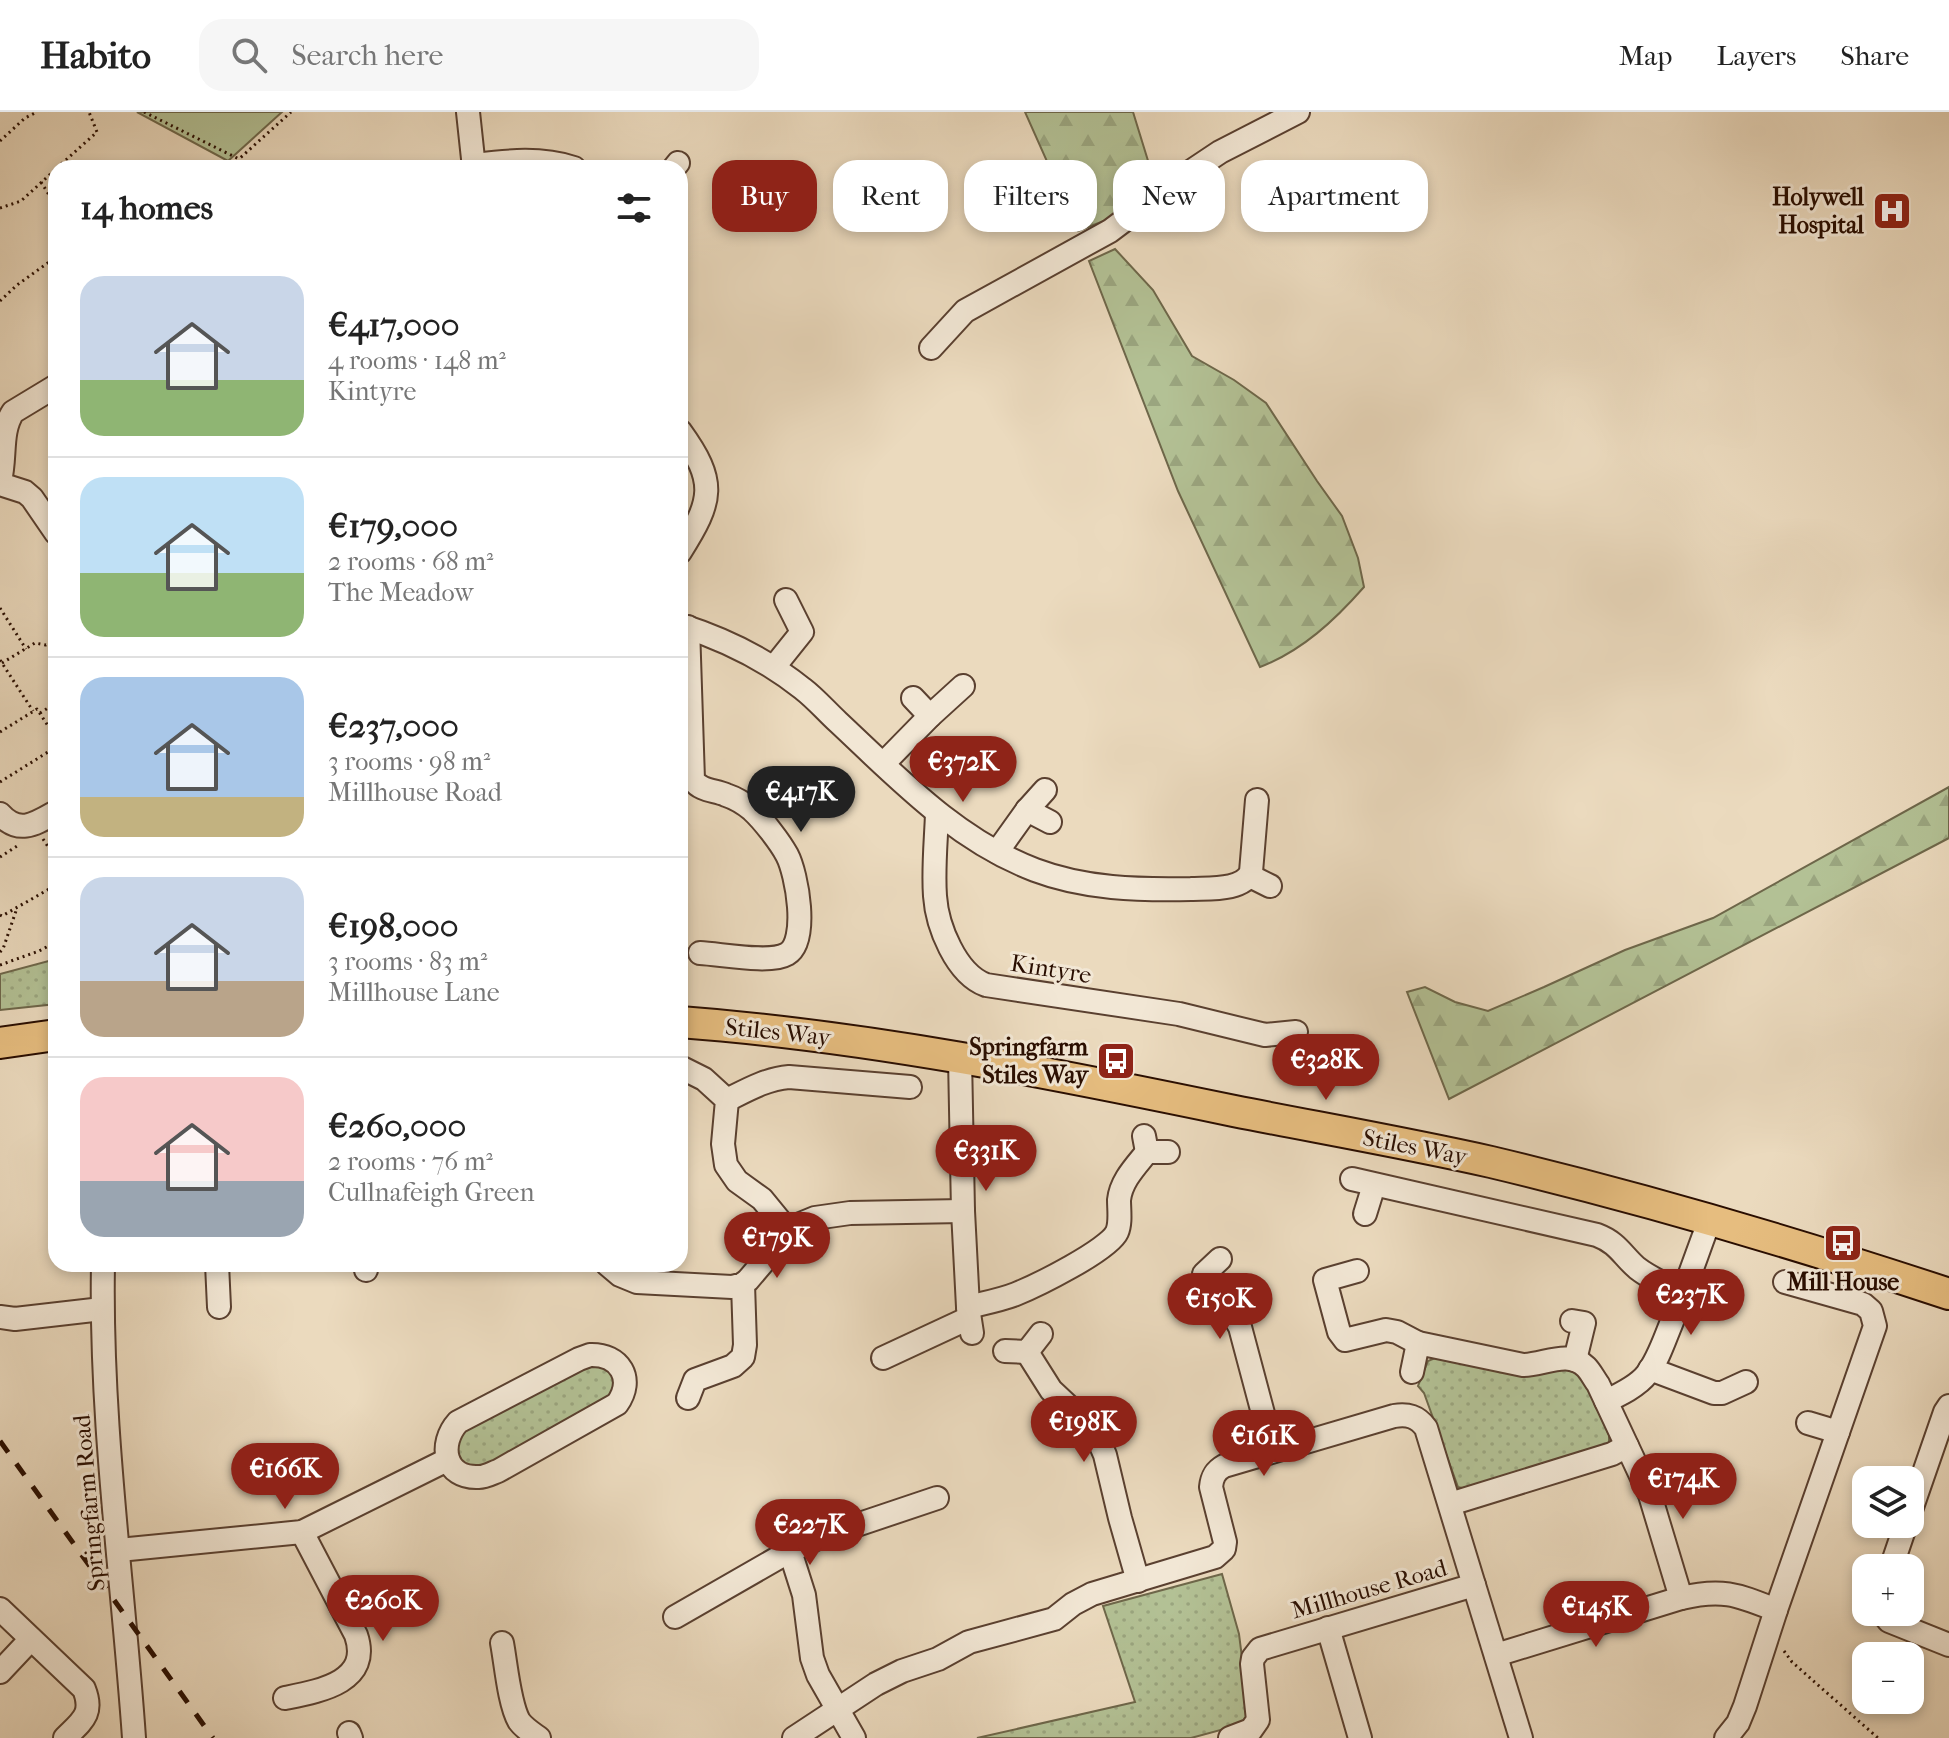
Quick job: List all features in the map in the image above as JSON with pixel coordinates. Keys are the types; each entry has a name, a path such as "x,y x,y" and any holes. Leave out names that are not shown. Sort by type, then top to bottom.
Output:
{"main road":[{"name":"Stiles Way","path":"688,1023 828,1037 1071,1077 1490,1162 1710,1219 1949,1294"},
{"path":"0,1043 48,1036"}],"street":[{"path":"468,112 473,160"},
{"path":"931,348 965,311 1110,231 1220,152 1298,112"},
{"path":"48,391 8,417 1,434 0,482 25,492 48,521"},
{"path":"688,443 699,459 706,495 704,508 688,540"},
{"path":"774,667 802,632 786,600"},
{"path":"688,628 774,667 805,690 937,814 965,834 1033,870 1085,884 1110,887 1198,889 1236,885 1246,880 1260,881 1244,829 1257,800"},
{"path":"883,764 963,686"},
{"path":"688,694 693,780 699,787 728,795 755,812 787,854 799,919 799,938 794,949 784,956 767,959 700,953"},
{"path":"913,698 930,716"},
{"path":"997,852 1045,790"},
{"path":"1027,810 1050,822"},
{"path":"0,814 10,824 20,827 48,816"},
{"name":"Kintyre","path":"937,814 934,894 937,912 955,957 977,982 1179,1014 1265,1035 1296,1032"},
{"path":"960,1058 969,1319"},
{"path":"688,1071 704,1079 727,1100"},
{"path":"727,1100 759,1084 789,1077 910,1087"},
{"path":"727,1100 723,1144 726,1165 737,1181 762,1199 789,1232"},
{"path":"883,1358 969,1319 1095,1252 1111,1239 1118,1228 1123,1184 1153,1147"},
{"path":"1352,1179 1597,1235 1614,1243 1638,1269 1684,1293"},
{"path":"1365,1214 1374,1185"},
{"path":"618,1272 627,1279 645,1283 732,1287 743,1284 789,1232 807,1221 837,1214 963,1211"},
{"path":"1606,1401 1646,1376 1660,1352 1710,1219"},
{"path":"1220,1259 1204,1274 1240,1327 1273,1451"},
{"path":"1357,1271 1325,1280 1339,1332 1345,1340 1386,1330 1418,1343 1523,1365 1563,1358 1575,1360 1589,1372 1606,1401 1657,1512 1681,1598"},
{"name":"Springfarm Road","path":"103,1272 108,1428 134,1738"},
{"path":"217,1272 219,1307"},
{"path":"1726,1738 1742,1715 1874,1330 1873,1314 1863,1304 1785,1282"},
{"path":"688,1398 695,1380 733,1366 743,1357 743,1284"},
{"path":"0,1317 15,1319 102,1309"},
{"path":"1572,1321 1584,1323 1575,1360"},
{"path":"1005,1351 1034,1343 1051,1390 1083,1420 1102,1448 1138,1581"},
{"path":"1412,1372 1418,1343"},
{"path":"590,1355 604,1356 616,1362 623,1372 624,1389 617,1404 498,1471 485,1476 470,1476 454,1470 447,1460 449,1434 458,1422 579,1359 590,1355"},
{"path":"1650,1369 1714,1393 1722,1393 1746,1382"},
{"path":"1924,1473 1949,1406"},
{"name":"Millhouse Road","path":"794,1738 876,1684 938,1659 969,1642 1054,1619 1083,1598 1220,1554 1225,1542 1211,1487 1214,1474 1224,1466 1394,1416 1415,1417 1426,1428 1474,1585 1266,1646 1256,1652 1252,1664 1258,1720 1251,1730 1230,1738"},
{"path":"1808,1423 1838,1432"},
{"path":"1450,1504 1612,1454 1627,1446"},
{"path":"119,1550 302,1532 447,1460"},
{"path":"675,1617 818,1538 937,1498"},
{"path":"285,1698 320,1690 341,1680 353,1672 360,1652 356,1635 302,1532"},
{"path":"790,1551 804,1595 812,1658 818,1675 854,1738"},
{"path":"1474,1585 1521,1738"},
{"path":"1496,1655 1705,1593 1728,1593 1776,1610"},
{"path":"0,1609 81,1686 86,1695 87,1715 65,1738"},
{"path":"1902,1626 1949,1645"},
{"path":"1328,1628 1360,1738"},
{"path":"0,1672 31,1639"},
{"path":"502,1643 519,1720 539,1738"}],"path":[{"path":"22,112 25,118"},
{"path":"0,141 25,118 37,112"},
{"path":"65,160 97,132 89,112"},
{"path":"144,112 239,159 291,112"},
{"path":"0,208 21,201 48,175"},
{"path":"41,182 48,193"},
{"path":"0,301 48,263"},
{"path":"0,608 26,649"},
{"path":"33,711 1,661 35,643 48,644"},
{"path":"40,713 48,708"},
{"path":"0,732 37,709 48,726"},
{"path":"0,782 48,752"},
{"path":"0,915 48,890"},
{"path":"0,952 17,907"},
{"path":"0,965 48,946"},
{"path":"1767,1638 1779,1645 1792,1662 1878,1738"}],"green space":[{"path":"137,112 282,112 226,160"},
{"path":"1025,112 1133,112 1148,160 1113,160 1113,215 1097,224 1097,160 1046,160"},
{"path":"1115,249 1153,290 1192,356 1266,403 1342,516 1358,558 1364,587 1317,633 1290,652 1260,667 1178,491 1089,261"},
{"path":"1949,787 1949,838 1449,1099 1407,992 1425,987 1455,1002 1488,1011 1625,950 1713,918"},
{"path":"48,961 48,1005 0,1010 0,974"},
{"path":"1442,1355 1530,1376 1571,1365 1581,1372 1609,1435 1609,1443 1604,1449 1470,1490 1458,1487 1424,1393 1418,1386 1428,1361"},
{"path":"597,1363 615,1372 616,1396 482,1469 464,1464 455,1453 457,1434 589,1364"},
{"path":"1222,1574 1239,1634 1249,1713 1243,1724 1191,1738 977,1738 1135,1702 1103,1606"}],"railway":[{"path":"0,1441 213,1738"}],"place":[{"name":"Holywell Hospital","path":"1892,211"},
{"name":"Springfarm Stiles Way","path":"1116,1061"},
{"name":"Mill House","path":"1843,1243"}]}
